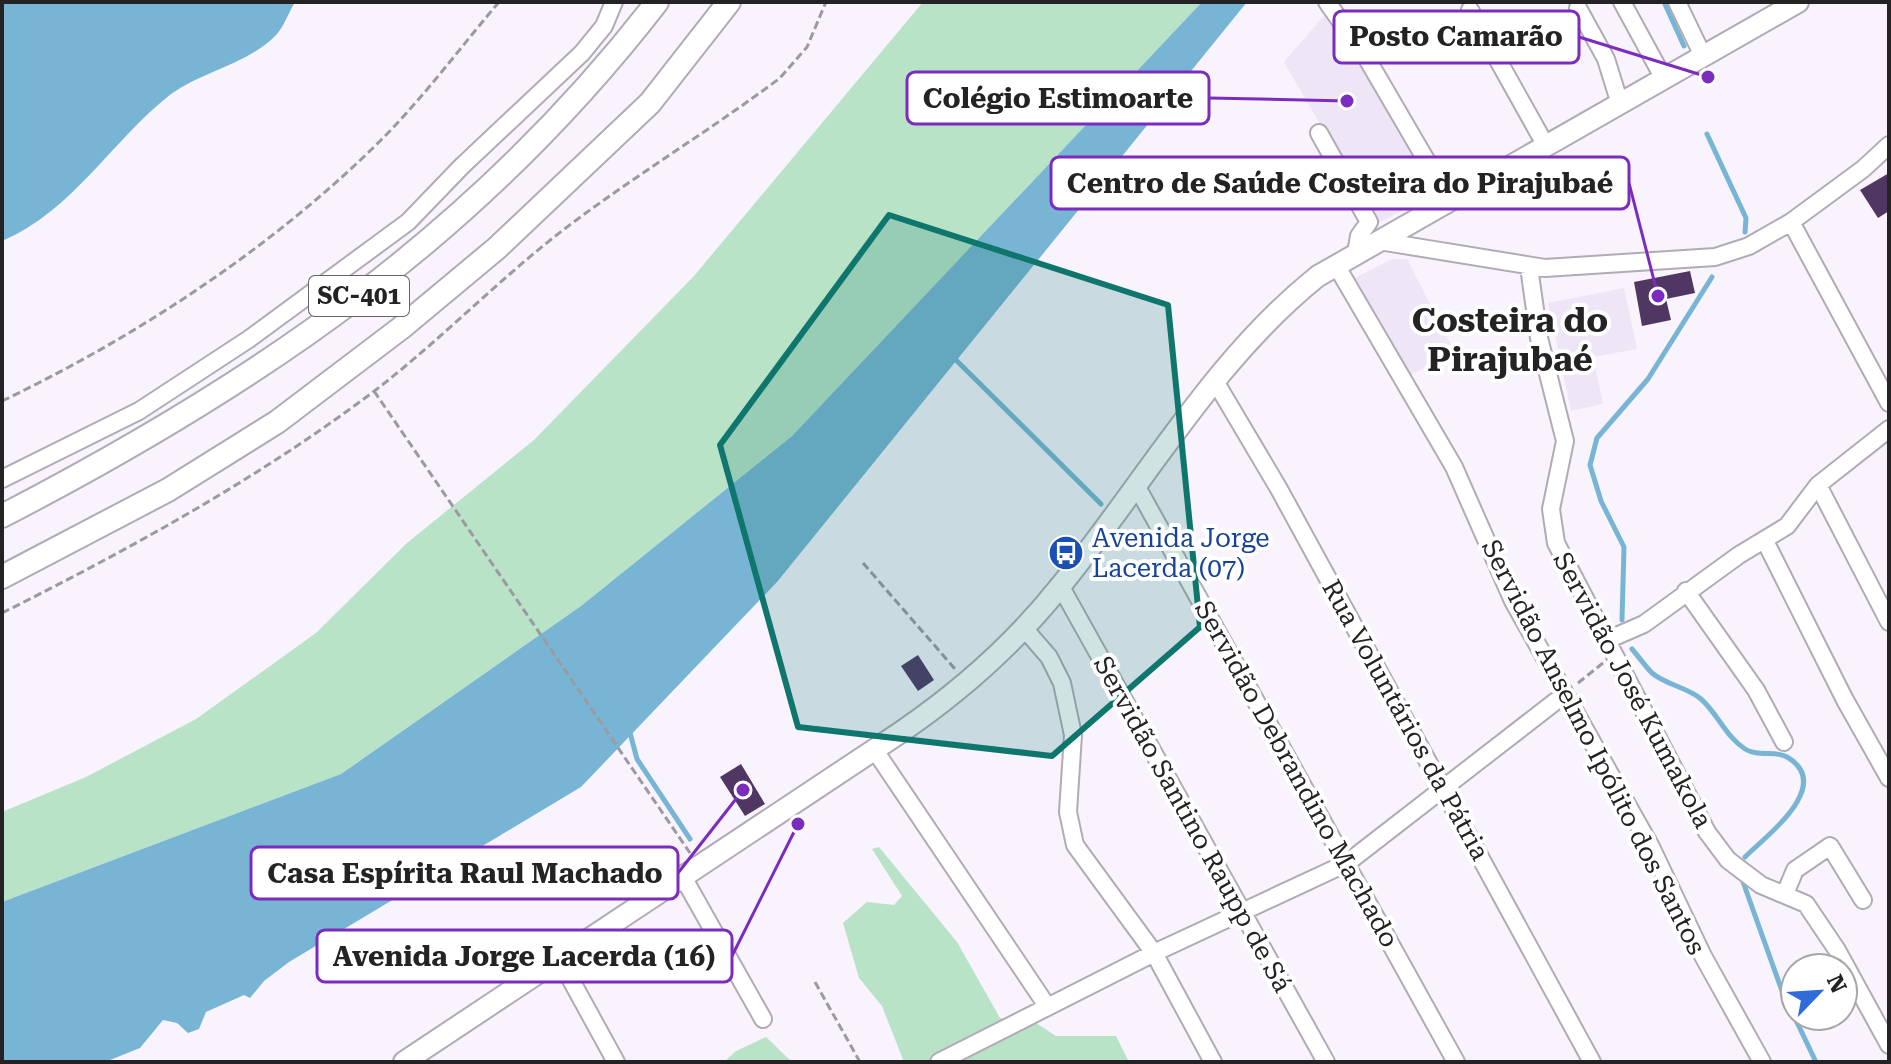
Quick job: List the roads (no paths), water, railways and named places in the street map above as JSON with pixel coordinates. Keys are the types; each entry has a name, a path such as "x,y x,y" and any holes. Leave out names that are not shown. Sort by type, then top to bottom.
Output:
{"highway":[{"name":"SC-401","path":"2,516 127,451 247,378 421,248 533,147 657,2"},
{"name":"SC-401","path":"2,577 168,490 277,422 401,328 497,248 650,103 729,2"}],"main road":[{"path":"404,1062 874,749 967,683 1061,587 1215,381 1286,301 1356,253 1798,2"}],"street":[{"path":"2,479 139,411 249,339 387,239 582,53 604,26 614,2"},
{"path":"1327,2 1366,57 1450,201"},
{"path":"1622,2 1664,79"},
{"path":"1677,2 1703,56"},
{"path":"1578,8 1606,59 1620,104"},
{"path":"1470,10 1546,146"},
{"path":"1319,133 1369,222 1359,236 1356,253"},
{"path":"1379,241 1529,267 1715,257 1749,246 1791,222 1886,155"},
{"path":"1791,222 1889,403"},
{"name":"Servidão Anselmo Ipólito dos Santos","path":"1336,265 1454,467 1513,601 1560,697 1651,847 1703,956 1762,1062"},
{"name":"Servidão José Kumakola","path":"1529,267 1539,338 1565,441 1551,509 1551,532 1609,648 1721,852 1761,885 1806,904 1889,1045"},
{"name":"Rua Voluntários da Pátria","path":"1215,381 1279,489 1592,1062"},
{"path":"1609,648 1686,591 1787,526 1818,485 1889,429"},
{"path":"1818,485 1889,622"},
{"name":"Servidão Debrandino Machado","path":"1137,487 1456,1062"},
{"path":"1765,541 1845,700 1889,778"},
{"name":"Servidão Santino Raupp de Sá","path":"1061,587 1326,1062"},
{"path":"1686,591 1756,690 1784,742"},
{"path":"1023,627 1049,657 1062,683 1073,735 1068,812 1075,845 1154,953 1213,1062"},
{"path":"939,1062 1154,953 1347,863 1560,697"},
{"path":"874,749 1047,1006"},
{"path":"1785,894 1795,870 1830,846 1863,900"},
{"path":"690,872 763,1019"},
{"path":"560,960 616,1062"}],"water":[{"path":"2,2 295,2 280,31 266,44 171,94 50,212 2,241"},
{"path":"1202,2 1247,2 777,582 581,787 289,962 264,981 250,998 244,995 206,1012 199,1029 188,1033 177,1023 163,1020 140,1048 105,1062 2,1062 2,902 341,774 581,606 792,436"}],"waterway":[{"path":"1664,2 1684,46"},
{"path":"1707,134 1746,218 1745,232"},
{"path":"1622,620 1624,547 1601,501 1590,465 1597,438 1648,379 1712,277"},
{"path":"954,358 1101,504"},
{"path":"1632,649 1658,677 1701,699 1732,738 1745,749 1782,755 1800,768 1804,781 1792,810 1745,857"},
{"path":"629,729 637,759 690,839"},
{"path":"1742,879 1782,991 1816,1062"}],"place":[{"name":"Posto Camarão","path":"1708,77"},
{"name":"Colégio Estimoarte","path":"1347,101"},
{"name":"Centro de Saúde Costeira do Pirajubaé","path":"1658,296"},
{"name":"Avenida Jorge Lacerda (07)","path":"1066,553"},
{"name":"Casa Espírita Raul Machado","path":"743,790"},
{"name":"Avenida Jorge Lacerda (16)","path":"798,824"}],"district":[{"name":"Costeira do Pirajubaé","path":"1510,340"}]}
